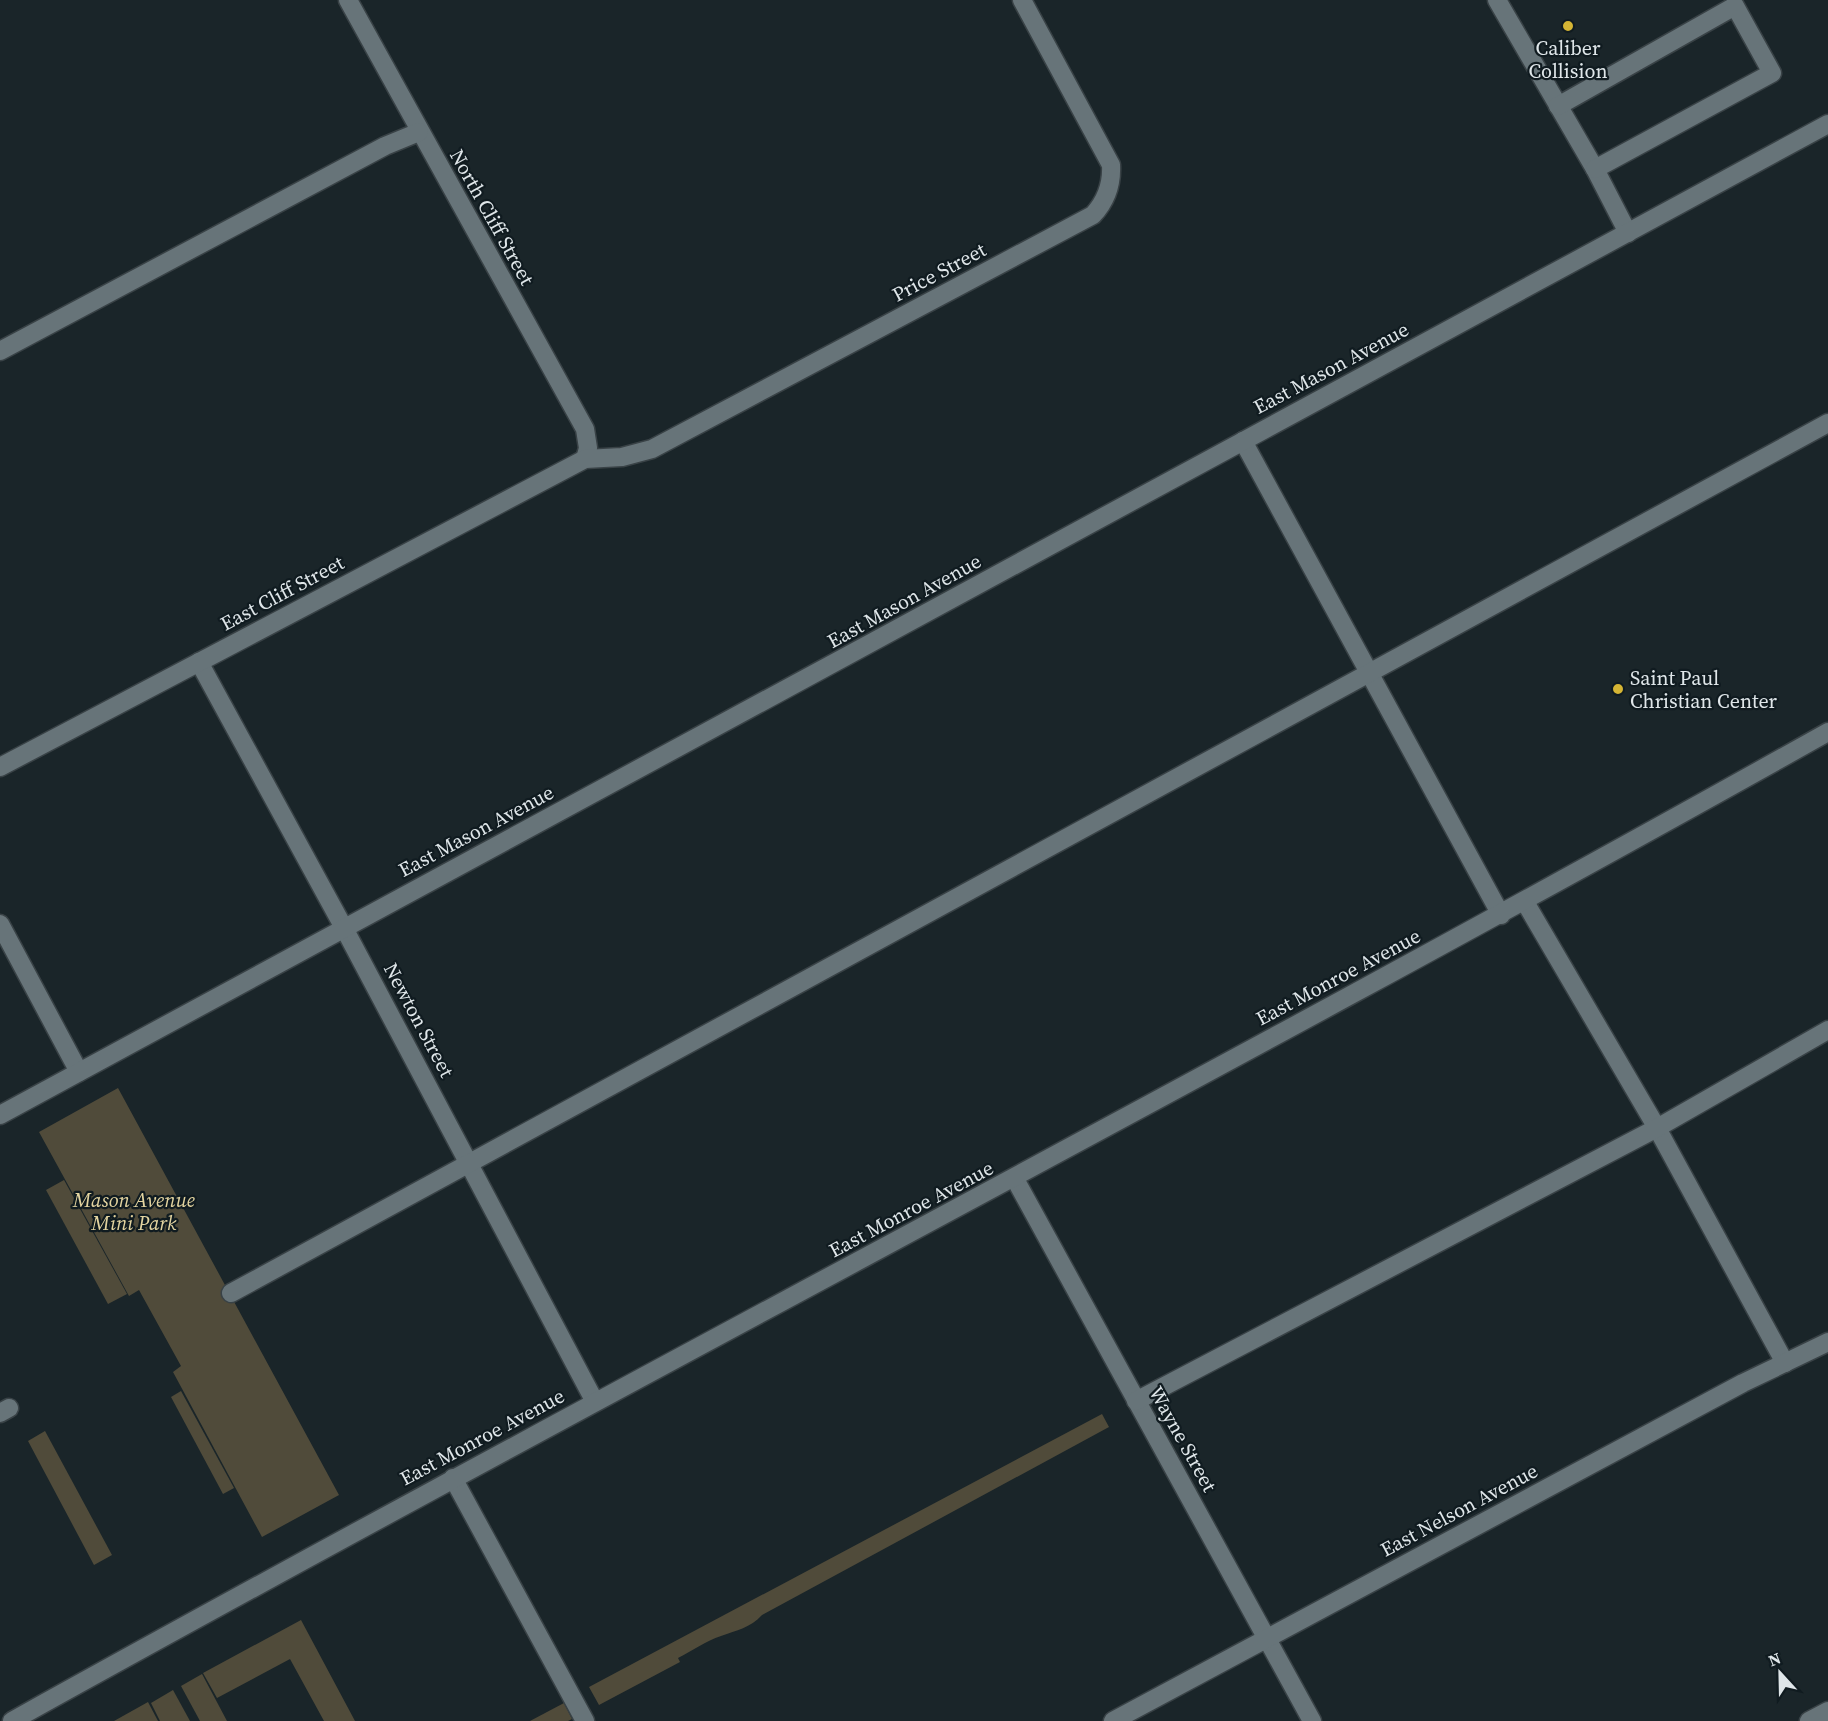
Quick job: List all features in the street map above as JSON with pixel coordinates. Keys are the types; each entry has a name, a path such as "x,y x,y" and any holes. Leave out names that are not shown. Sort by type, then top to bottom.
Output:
{"street":[{"name":"North Cliff Street","path":"348,0 585,429 588,448 585,459"},
{"name":"Price Street","path":"585,459 622,457 652,449 1086,219 1100,207 1112,175 1108,156 1022,0"},
{"path":"1497,0 1595,169 1628,233"},
{"path":"1558,106 1735,6 1772,73 1595,169"},
{"name":"East Mason Avenue","path":"0,1115 1828,124"},
{"path":"0,351 385,146 419,132"},
{"path":"231,1293 1828,423"},
{"path":"1243,441 1501,915"},
{"name":"East Cliff Street","path":"0,767 585,459"},
{"name":"Newton Street","path":"199,662 344,928 595,1402"},
{"name":"East Monroe Avenue","path":"12,1721 453,1478 1015,1179 1525,902 1828,732"},
{"path":"1525,902 1657,1128 1785,1363"},
{"path":"0,924 79,1072"},
{"path":"1136,1401 1657,1128 1828,1030"},
{"name":"Wayne Street","path":"1015,1179 1311,1721"},
{"name":"East Nelson Avenue","path":"1113,1721 1828,1342"},
{"path":"453,1478 584,1708"},
{"path":"1809,1721 1828,1711"}],"green space":[{"name":"Mason Avenue Mini Park","path":"118,1088 339,1495 262,1537 173,1372 181,1366 139,1290 129,1296 39,1132"},
{"path":"64,1180 127,1294 108,1304 46,1190"},
{"path":"181,1391 234,1488 223,1494 171,1397"},
{"path":"1102,1414 1109,1427 762,1615 748,1626 699,1646 678,1658 680,1662 599,1705 589,1687"},
{"path":"45,1431 112,1555 94,1565 28,1441"},
{"path":"301,1620 355,1721 324,1721 290,1659 217,1698 203,1673"},
{"path":"202,1674 227,1721 200,1721 181,1686"},
{"path":"173,1690 190,1721 160,1721 151,1703"},
{"path":"148,1702 158,1721 114,1721"},
{"path":"564,1703 572,1719 568,1721 530,1721"}],"place":[{"name":"Caliber Collision","path":"1568,26"},
{"name":"Saint Paul Christian Center","path":"1618,689"}]}
